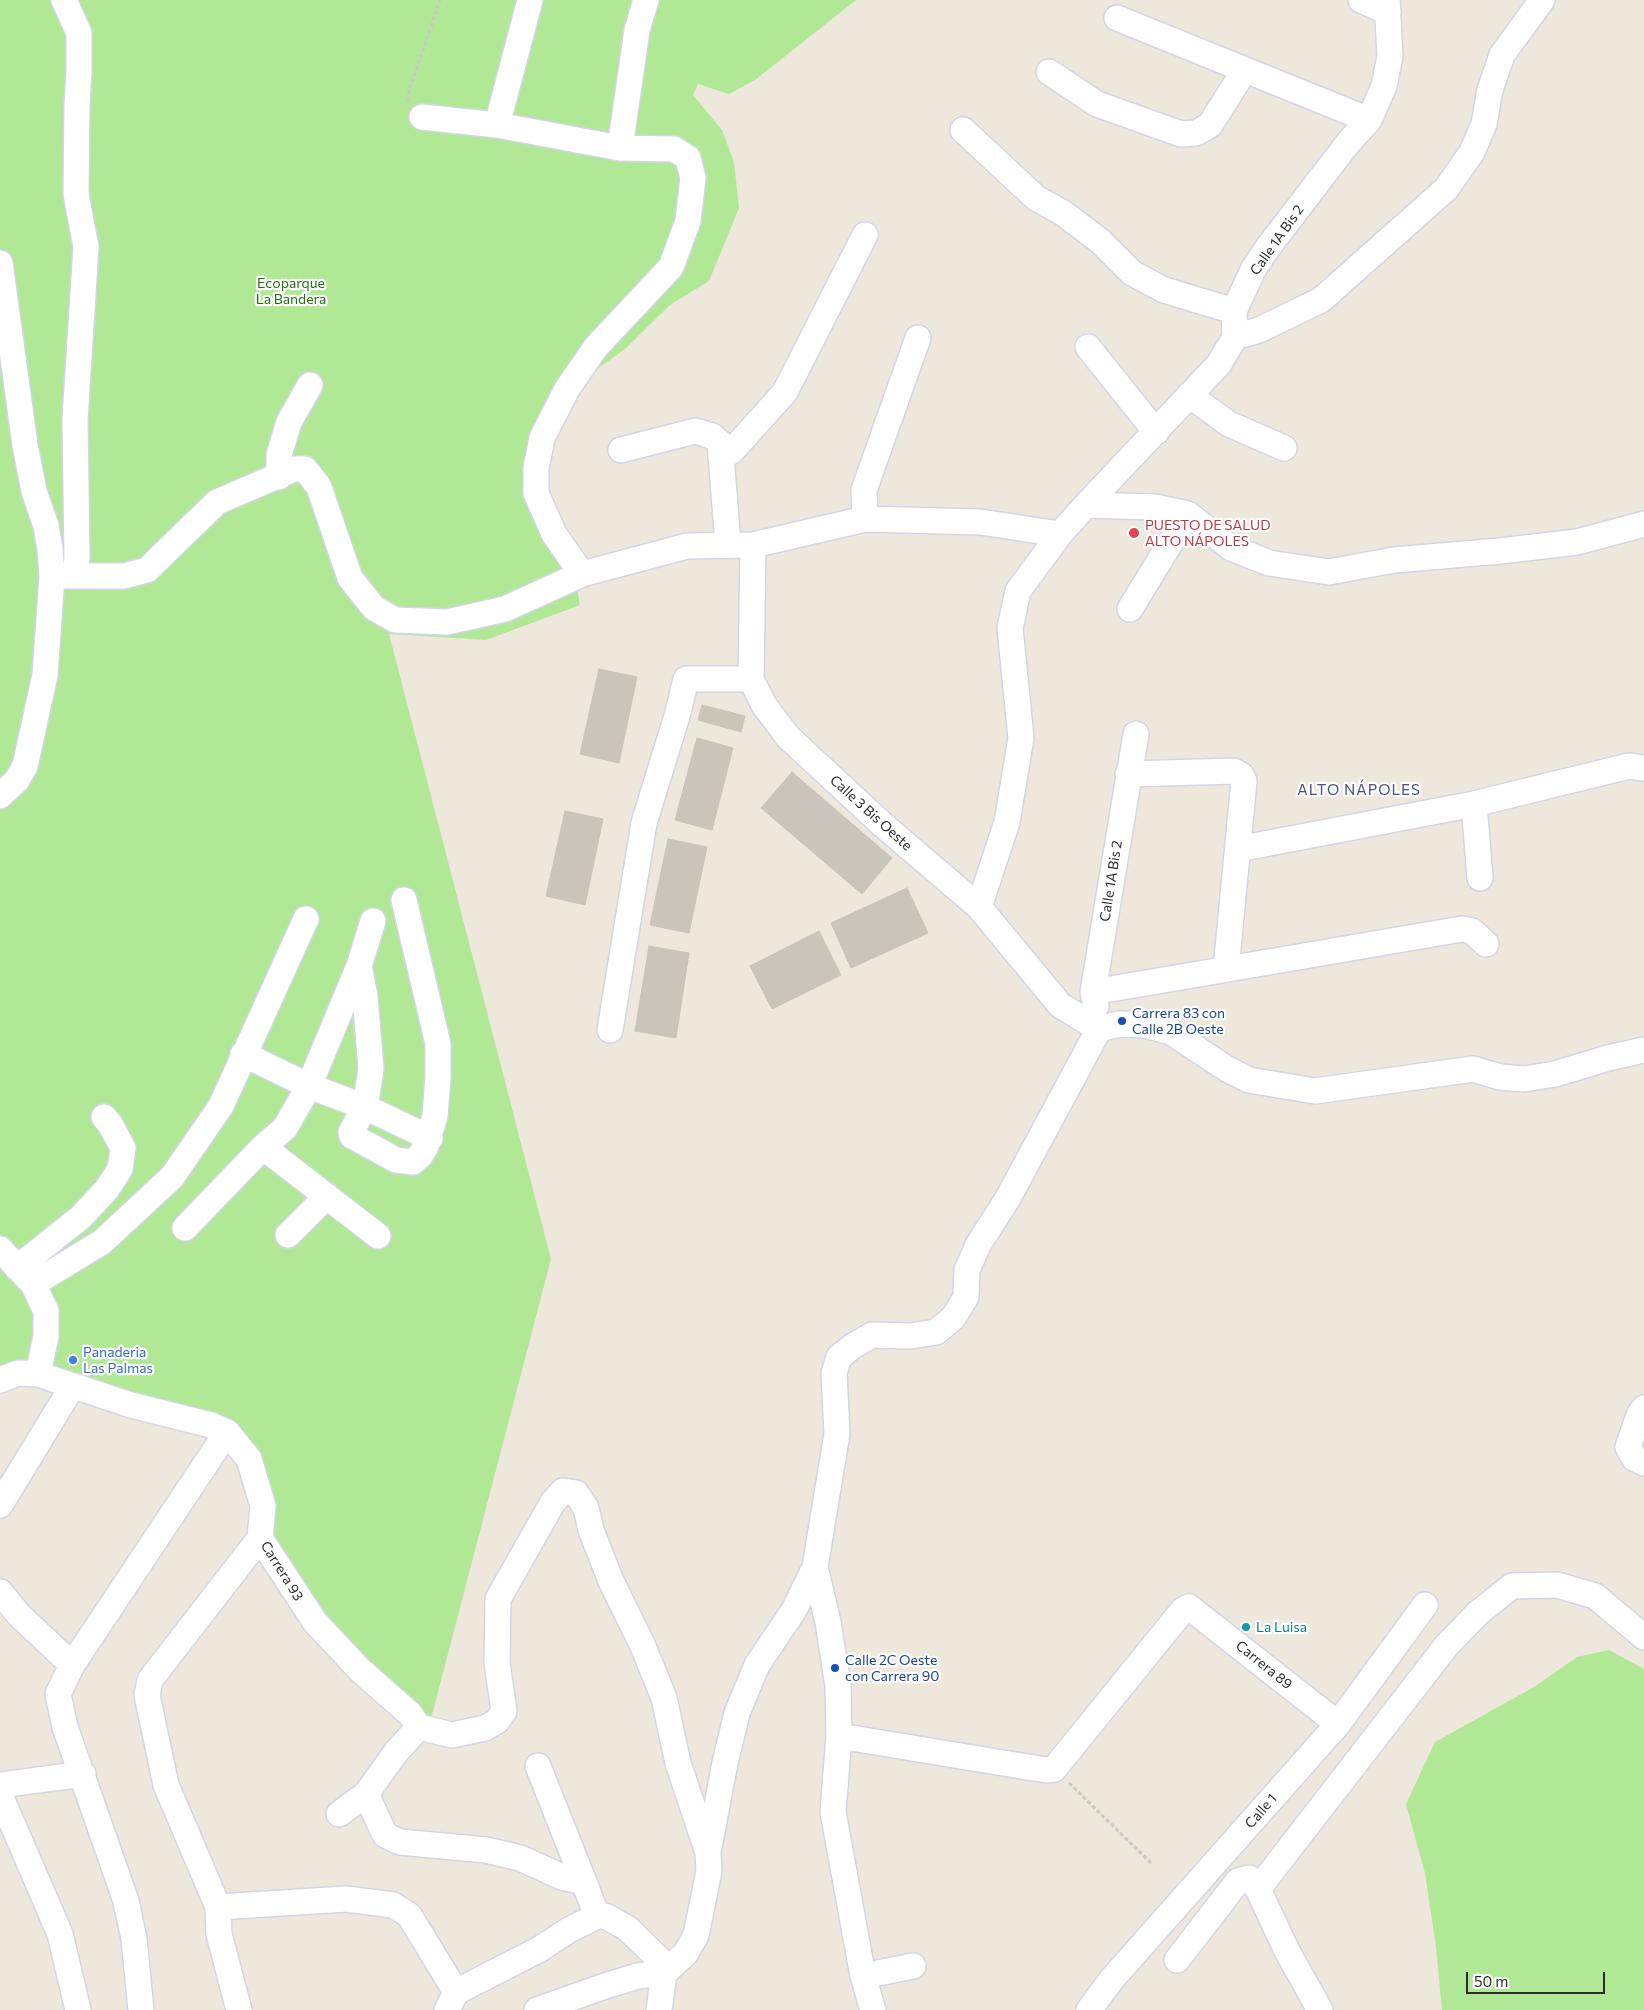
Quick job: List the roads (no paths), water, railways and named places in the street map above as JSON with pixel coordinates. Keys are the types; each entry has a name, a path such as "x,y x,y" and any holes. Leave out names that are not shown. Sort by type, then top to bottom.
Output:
{"street":[{"path":"62,576 76,568 78,557 75,420 86,246 76,194 79,33 64,0"},
{"path":"497,124 530,0"},
{"path":"620,148 637,30 646,0"},
{"path":"1361,0 1387,6"},
{"path":"979,907 1007,822 1021,738 1010,628 1018,591 1060,534 1219,364 1235,337 1259,330 1321,300 1446,189 1472,152 1484,124 1490,90 1502,55 1542,0"},
{"name":"Calle 1A Bis 2","path":"1235,337 1234,311 1254,268 1348,143 1369,120 1384,86 1390,56 1387,6"},
{"path":"1117,18 1369,120"},
{"path":"1049,72 1097,104 1181,134 1196,133 1210,125 1244,70"},
{"path":"422,117 497,124 620,148 674,149 688,158 693,178 688,221 671,267 596,347 567,389 542,438 536,468 536,493 554,534 582,574"},
{"path":"963,130 1036,198 1063,213 1100,241 1132,273 1164,290 1234,311"},
{"path":"721,457 732,451 785,392 865,235"},
{"path":"0,264 25,445 34,490 49,541 62,576 45,675 25,766 17,780 0,796"},
{"path":"865,519 864,490 918,338"},
{"path":"1088,347 1156,432"},
{"path":"280,477 279,455 289,422 310,385"},
{"path":"1189,395 1229,424 1284,448"},
{"path":"621,450 695,431 712,436 720,443 728,544"},
{"path":"62,576 124,576 147,570 217,502 280,477 294,469 305,469 319,487 350,578 374,608 395,620 447,622 505,609 582,574 687,546 753,545 865,519 980,522 1060,534"},
{"path":"1086,506 1154,507 1188,514 1231,548 1269,563 1329,572 1394,560 1577,542 1644,524"},
{"path":"1130,609 1188,514"},
{"name":"Calle 3 Bis Oeste","path":"753,545 751,679 764,705 788,737 883,825 979,907 1060,1005 1099,1029"},
{"path":"610,1030 644,823 677,716 686,678 751,679"},
{"name":"Calle 1A Bis 2","path":"1099,1029 1094,992 1136,734"},
{"path":"1238,849 1474,804 1629,766 1644,768"},
{"path":"1128,774 1234,771 1241,775 1244,781 1226,969"},
{"path":"1474,804 1480,878"},
{"path":"359,966 365,996 371,1069 365,1108 351,1132 352,1136 396,1160 413,1162 420,1156 430,1138 438,1077 438,1044 404,900"},
{"path":"25,1276 102,1242 172,1177 221,1106 243,1054 306,920"},
{"path":"185,1228 263,1147 285,1128 309,1086 359,966 373,921"},
{"path":"1094,992 1462,930 1472,931 1486,944"},
{"path":"659,2010 667,1971 686,1952 696,1935 709,1871 708,1852 725,1763 737,1713 757,1665 794,1610 815,1567 838,1434 834,1373 839,1357 852,1346 872,1335 910,1336 936,1332 953,1318 966,1297 967,1270 978,1245 1008,1198 1099,1029 1119,1024 1144,1025 1171,1032 1227,1069 1249,1080 1315,1091 1473,1070 1500,1077 1524,1079 1555,1074 1608,1058 1644,1050"},
{"path":"243,1054 309,1086 365,1108 430,1138"},
{"path":"25,1276 107,1189 120,1169 123,1148 104,1117"},
{"path":"263,1147 378,1236"},
{"path":"288,1234 326,1196"},
{"path":"0,1249 25,1276 46,1311 46,1336 38,1374"},
{"name":"Carrera 93","path":"0,1380 18,1373 38,1374 131,1405 211,1425 227,1432 249,1458 263,1506 260,1538 315,1622 360,1670 410,1714 419,1727"},
{"path":"0,1505 72,1386"},
{"path":"1644,1408 1639,1415 1628,1447 1634,1458 1644,1463"},
{"path":"141,2010 134,1939 126,1901 66,1727 58,1694 72,1665 227,1432"},
{"path":"339,1814 366,1794 397,1751 419,1727 452,1734 485,1728 498,1721 504,1711 497,1663 498,1599 553,1502 563,1491 576,1493 586,1508 591,1530 611,1581 642,1644 664,1698 678,1762 708,1852"},
{"path":"239,2010 219,1934 218,1907 166,1785 147,1695 150,1680 260,1538"},
{"path":"815,1567 828,1622 838,1686 839,1736 833,1812 863,1976 873,2010"},
{"path":"1258,1889 1447,1644 1478,1612 1512,1586 1558,1585 1595,1596 1644,1636"},
{"path":"0,1592 19,1615 72,1665"},
{"name":"Calle 1","path":"1089,2010 1118,1972 1338,1724 1425,1605"},
{"name":"Carrera 89","path":"839,1736 1046,1770 1054,1769 1183,1610 1189,1607 1338,1724"},
{"path":"538,1766 596,1916"},
{"path":"0,1785 83,1774"},
{"path":"366,1794 385,1835 400,1842 486,1850 520,1858 562,1877 584,1882"},
{"path":"0,1795 60,1934 78,2010"},
{"path":"1177,1960 1238,1881 1249,1878 1258,1889 1286,1951 1320,2010"},
{"path":"218,1907 346,1899 393,1905 409,1915 452,2001 569,1930 596,1916 604,1916 627,1928 667,1971"},
{"path":"863,1976 913,1966"},
{"path":"537,2010 604,1986 638,1976 667,1971"}],"place":[{"name":"PUESTO DE SALUD ALTO NÁPOLES","path":"1134,533"},
{"name":"Carrera 83 con Calle 2B Oeste","path":"1122,1021"},
{"name":"Panaderia Las Palmas","path":"73,1360"},
{"name":"La Luisa","path":"1246,1627"},
{"name":"Calle 2C Oeste con Carrera 90","path":"835,1668"}],"district":[{"name":"ALTO NÁPOLES","path":"1359,790"}],"park label":[{"name":"Ecoparque La Bandera","path":"291,292"}]}
